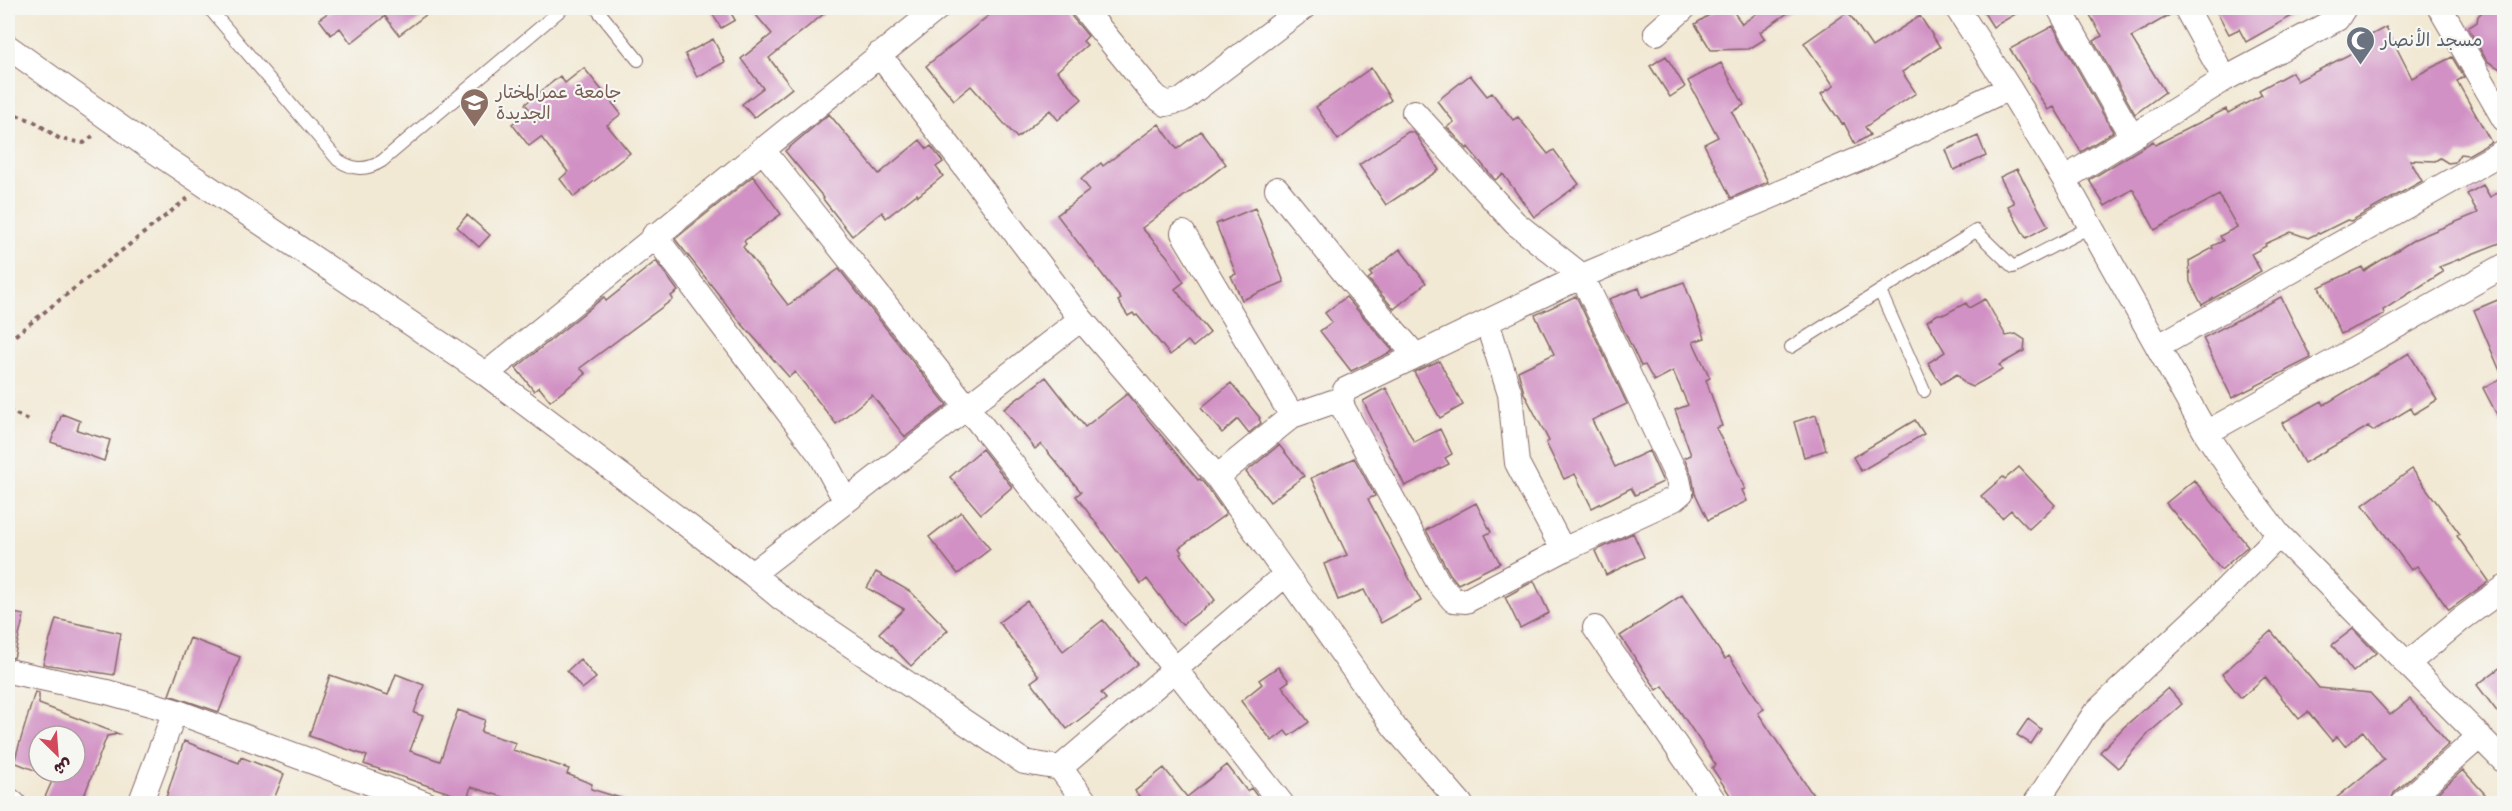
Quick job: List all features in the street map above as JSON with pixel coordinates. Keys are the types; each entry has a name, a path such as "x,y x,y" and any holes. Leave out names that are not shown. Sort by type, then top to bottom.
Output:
{"street":[{"path":"486,374 654,235 938,8"},
{"path":"1083,8 1155,96 1166,104 1182,100 1292,11"},
{"path":"1656,33 1684,8"},
{"path":"1957,8 2009,88 2092,226 2206,433 2238,481 2279,535 2505,761"},
{"path":"2059,8 2132,137"},
{"path":"2186,8 2225,80"},
{"path":"2064,179 2225,80 2337,19 2344,8"},
{"path":"2440,8 2505,119"},
{"path":"8,47 205,185 486,374 781,597 1024,762 1059,768 1087,804"},
{"path":"879,54 1081,319 1217,477 1395,728 1461,804"},
{"path":"1217,477 1293,417 1341,399 1346,390 1582,276 1862,158 2009,88"},
{"path":"1341,399 1343,408 1438,582 1453,600 1466,601 1563,550 1674,499 1681,493 1678,479 1582,276 1515,223 1414,112"},
{"path":"762,149 1282,804"},
{"path":"2159,346 2505,151"},
{"path":"1277,189 1351,281 1416,356"},
{"path":"1183,232 1293,417"},
{"path":"654,235 822,457 845,500"},
{"path":"2206,433 2505,266"},
{"path":"752,574 1081,319"},
{"path":"1487,322 1510,394 1517,463 1563,550"},
{"path":"2035,804 2095,713 2279,535"},
{"path":"1059,768 1286,574"},
{"path":"2407,664 2460,620 2505,588"},
{"path":"1595,628 1716,804"},
{"path":"8,671 107,692 175,711 427,804"},
{"path":"140,804 175,711"},
{"path":"2403,804 2480,736"},
{"path":"8,799 14,804"}],"lane":[{"path":"209,8 338,160 355,169 365,169 382,161 563,8"},
{"path":"596,8 638,60"},
{"path":"1791,347 1976,231 2013,267 2092,226"},
{"path":"1880,291 1924,391"}],"path":[{"path":"8,112 33,121 60,139 84,143 111,120"},
{"path":"8,341 205,185"},
{"path":"8,410 30,421"}],"building":[{"path":"335,8 435,8 399,35 385,16 351,43 340,28 331,35 319,19"},
{"path":"709,8 728,8 735,20 721,28"},
{"path":"750,8 831,8 769,58 792,88 754,118 742,104 763,88 741,59 772,34"},
{"path":"998,8 1069,8 1072,17 1088,36 1083,41 1087,45 1057,71 1082,99 1058,120 1050,110 1017,138 971,86 954,100 926,66"},
{"path":"1720,8 1731,8 1742,24 1764,8 1795,8 1760,32 1765,39 1749,49 1711,50 1695,24"},
{"path":"1981,8 2026,8 1993,27"},
{"path":"2086,8 2172,8 2173,13 2131,37 2165,92 2135,114 2094,41 2102,36"},
{"path":"2215,8 2306,8 2246,42 2239,29 2229,34"},
{"path":"2486,8 2505,8 2505,72 2487,61 2468,28 2477,22 2478,16"},
{"path":"1848,12 1872,47 1920,16 1940,47 1902,72 1916,93 1865,127 1870,135 1855,144 1844,123 1842,124 1821,94 1834,86 1804,43"},
{"path":"2053,26 2113,132 2081,152 2054,107 2048,110 2010,49"},
{"path":"2386,27 2412,78 2452,57 2464,77 2457,81 2491,142 2468,155 2460,154 2455,162 2448,163 2440,158 2435,161 2410,160 2422,181 2351,221 2347,220 2319,234 2308,238 2291,232 2265,244 2266,246 2251,254 2261,271 2202,305 2190,282 2189,261 2223,241 2220,236 2237,227 2219,195 2155,230 2133,189 2105,206 2089,180 2153,141 2155,145 2226,109 2228,113 2262,95 2259,90 2292,72 2297,81 2360,49 2369,36"},
{"path":"713,39 725,62 697,77 685,54"},
{"path":"1666,56 1685,87 1670,97 1650,66"},
{"path":"1721,63 1744,105 1732,112 1768,182 1731,198 1704,144 1718,137 1688,81"},
{"path":"584,68 621,114 607,125 630,153 574,197 560,179 568,172 541,137 529,146 512,124 530,110 525,104 560,76 565,83"},
{"path":"1371,68 1391,100 1338,140 1316,107"},
{"path":"1470,75 1487,96 1492,93 1513,120 1518,117 1548,154 1554,150 1579,184 1534,217 1503,174 1495,180 1468,147 1467,149 1447,127 1454,122 1437,101"},
{"path":"829,114 879,174 920,140 927,149 931,146 943,162 936,167 943,176 886,218 882,212 852,236 785,151"},
{"path":"1159,124 1177,149 1201,131 1226,164 1142,228 1167,256 1184,282 1175,289 1210,333 1193,347 1188,341 1170,355 1137,315 1133,313 1128,316 1118,301 1121,299 1057,215 1090,190 1081,179 1101,163 1103,166"},
{"path":"1408,132 1413,132 1417,136 1439,170 1386,205 1359,165"},
{"path":"1978,136 1986,156 1954,170 1946,150"},
{"path":"2017,169 2048,226 2026,238 2008,206 2014,203 2000,177"},
{"path":"753,176 781,214 744,241 746,244 743,247 788,305 839,269 947,405 905,437 872,395 836,424 795,372 789,377 741,323 675,239"},
{"path":"2483,185 2490,197 2505,189 2505,241 2439,267 2443,272 2383,310 2384,314 2341,334 2319,287 2362,267 2364,271 2415,239 2478,213 2467,194"},
{"path":"1255,208 1284,282 1242,300 1231,276 1236,274 1216,224"},
{"path":"467,215 490,235 479,247 457,227"},
{"path":"1400,249 1426,283 1394,309 1368,279 1372,276 1370,273"},
{"path":"656,261 678,291 671,296 673,299 580,368 586,374 550,401 539,387 534,391 516,368 604,297 606,301"},
{"path":"1684,282 1705,338 1693,342 1710,378 1706,380 1722,426 1716,428 1745,489 1742,490 1747,501 1708,520 1695,493 1692,476 1684,458 1691,455 1675,410 1688,405 1673,371 1654,381 1645,365 1641,366 1609,299 1639,288 1642,297"},
{"path":"1576,296 1627,404 1592,420 1615,467 1649,451 1663,482 1635,495 1631,488 1592,508 1575,474 1564,479 1546,443 1549,441 1524,393 1518,371 1554,354 1535,315"},
{"path":"1346,297 1393,351 1351,371 1320,331 1332,322 1325,313"},
{"path":"2281,297 2311,358 2232,398 2203,338"},
{"path":"2505,297 2505,430 2483,388 2503,378 2474,310"},
{"path":"1985,299 2006,336 2016,334 2025,340 2024,351 1999,365 2002,370 1972,387 1965,384 1957,374 1941,384 1928,363 1945,352 1927,321 1966,303 1969,308"},
{"path":"2409,353 2437,400 2414,414 2411,408 2373,431 2369,426 2304,463 2282,423 2322,401 2324,405"},
{"path":"1439,361 1463,405 1440,418 1414,372"},
{"path":"1046,377 1085,427 1127,394 1198,480 1200,479 1206,486 1226,514 1179,548 1182,553 1180,554 1215,600 1182,625 1147,579 1141,584 1076,496 1081,492 1041,444 1035,449 1004,409"},
{"path":"1231,383 1260,418 1261,423 1249,433 1238,419 1222,433 1201,408"},
{"path":"1386,388 1414,442 1440,429 1452,454 1445,458 1449,464 1405,486 1363,401"},
{"path":"62,414 80,421 77,430 110,440 104,461 51,442"},
{"path":"1816,415 1826,450 1804,457 1794,422"},
{"path":"1915,420 1924,434 1861,471 1853,457"},
{"path":"1279,445 1304,476 1270,502 1246,472"},
{"path":"982,449 1012,487 981,514 950,477"},
{"path":"1354,458 1375,496 1368,499 1421,601 1381,623 1364,590 1338,600 1324,564 1347,555 1311,478"},
{"path":"2019,467 2055,505 2029,529 2011,510 2002,518 1981,496"},
{"path":"2412,469 2460,534 2457,536 2489,581 2449,610 2417,566 2411,570 2363,505"},
{"path":"2194,480 2248,546 2221,570 2166,503"},
{"path":"1476,503 1491,532 1485,535 1500,563 1458,584 1426,530"},
{"path":"961,512 990,549 958,574 929,537"},
{"path":"1633,533 1644,557 1606,575 1595,551"},
{"path":"876,572 911,592 948,630 911,666 879,633 904,609 867,588"},
{"path":"1534,581 1549,613 1520,628 1505,597"},
{"path":"1682,595 1725,659 1729,656 1764,709 1758,713 1819,804 1736,804 1712,768 1716,765 1663,686 1657,690 1620,636"},
{"path":"1027,601 1063,651 1103,620 1138,664 1101,693 1106,699 1067,729 1031,682 1039,676 999,622"},
{"path":"8,612 24,615 14,658 8,657"},
{"path":"56,619 121,633 114,675 43,664"},
{"path":"2353,629 2376,653 2353,672 2332,645"},
{"path":"2271,631 2319,688 2370,693 2390,715 2410,699 2449,744 2394,793 2389,804 2329,804 2384,759 2363,731 2345,746 2337,736 2332,741 2308,712 2299,719 2265,677 2241,698 2222,674"},
{"path":"190,638 240,657 219,712 169,695"},
{"path":"580,659 596,678 582,689 567,671"},
{"path":"2505,664 2505,722 2477,685"},
{"path":"1278,667 1289,681 1282,686 1309,722 1289,736 1285,731 1272,741 1241,701 1262,684 1259,680"},
{"path":"396,674 424,685 414,713 423,716 410,751 440,761 458,710 485,720 481,732 516,743 513,750 569,769 567,774 592,784 591,789 624,799 623,804 505,804 507,798 471,787 467,799 364,764 367,756 309,736 330,675 388,695"},
{"path":"2168,688 2182,704 2149,733 2118,768 2100,752"},
{"path":"35,692 39,693 39,704 119,734 107,736 81,804 42,804 51,784 87,784 87,724 27,724 27,767 14,762"},
{"path":"2028,719 2041,729 2031,744 2017,735"},
{"path":"184,741 239,763 241,757 284,774 272,804 164,804"},
{"path":"1227,765 1247,791 1251,788 1263,804 1145,804 1135,791 1164,768 1187,797"},
{"path":"2463,770 2494,804 2442,804 2435,795"}],"place":[{"name":"مسجد الأنصار","path":"2360,66"},
{"name":"جامعة عمرالمختار الجديدة","path":"475,128"}]}
